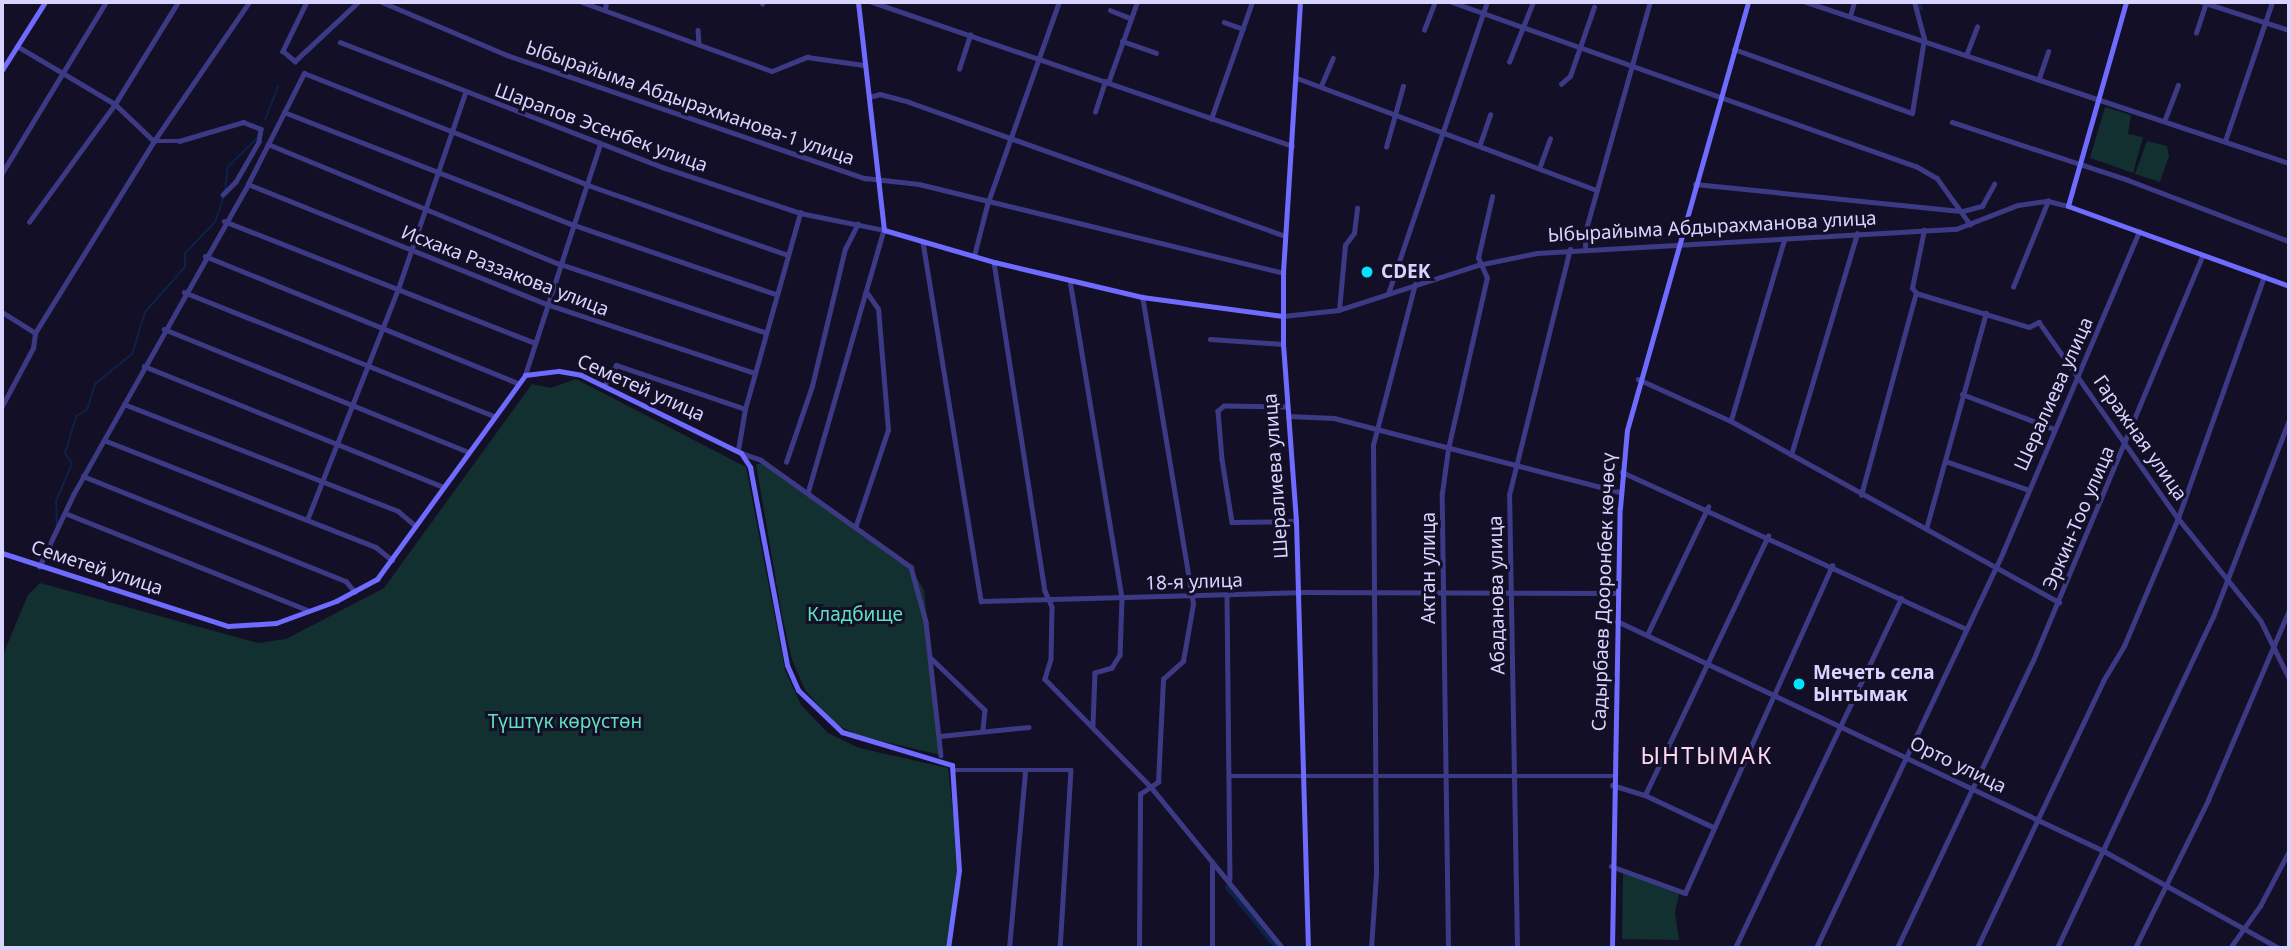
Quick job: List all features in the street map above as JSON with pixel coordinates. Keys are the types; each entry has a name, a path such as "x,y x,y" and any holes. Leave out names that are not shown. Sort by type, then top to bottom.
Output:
{"street":[{"path":"2,70 45,2"},
{"path":"2,173 106,2"},
{"path":"29,222 115,104 178,2"},
{"path":"2,406 33,348 35,332 154,141 249,2"},
{"path":"307,2 283,51 295,61 303,58 358,2"},
{"name":"Ыбырайыма Абдырахманова-1 улица","path":"382,2 507,55 626,98 877,178 1283,273"},
{"path":"582,2 772,71 807,57 865,65"},
{"path":"605,10 606,2"},
{"path":"808,493 884,230 858,2"},
{"path":"872,2 1293,146"},
{"path":"974,257 988,202 1059,2"},
{"path":"1095,112 1136,2"},
{"path":"1211,119 1252,2"},
{"name":"Шералиева улица","path":"1300,2 1283,273 1283,344 1296,521 1307,948"},
{"path":"1424,30 1435,2"},
{"path":"1452,2 1916,166 1937,178 1970,224"},
{"path":"1388,294 1487,2"},
{"path":"1509,62 1533,2"},
{"path":"1585,247 1597,190 1650,2"},
{"name":"Садырбаев Дооронбек көчөсү","path":"1612,948 1612,776 1622,472 1638,379 1748,2"},
{"path":"1806,2 1967,53 2289,163"},
{"path":"1850,16 1854,2"},
{"path":"1734,49 1912,113 1924,39 1914,2"},
{"path":"2067,206 2126,2"},
{"path":"2225,141 2272,2"},
{"path":"2196,33 2204,3 2289,30"},
{"path":"1561,84 1570,76 1594,7"},
{"path":"1110,10 1130,18"},
{"path":"1224,22 1243,29"},
{"path":"1967,53 1976,27"},
{"path":"698,30 699,44"},
{"path":"959,69 970,36"},
{"path":"1122,41 1156,54"},
{"name":"Шарапов Эсенбек улица","path":"340,42 600,144 800,213 884,230"},
{"path":"17,46 115,104 154,141 179,141 243,122 274,135"},
{"path":"2039,78 2048,52"},
{"path":"1321,86 1333,58"},
{"path":"39,567 83,477 184,292 248,184 307,73 585,184 788,255"},
{"path":"1297,78 1540,166 1597,190"},
{"path":"2165,120 2178,85"},
{"path":"1386,148 1404,86"},
{"path":"307,520 398,289 465,93"},
{"path":"869,97 880,94 909,102 1285,236"},
{"path":"284,112 571,224 776,294"},
{"path":"1480,144 1490,116"},
{"path":"1952,122 2289,240"},
{"path":"223,195 236,182 263,131"},
{"path":"1540,166 1550,139"},
{"path":"268,144 558,263 765,332"},
{"path":"525,375 558,263 600,144"},
{"name":"Исхака Раззакова улица","path":"248,184 546,304 755,373"},
{"path":"1694,184 1963,211 1982,206 1994,184"},
{"name":"Актан улица","path":"1448,948 1442,493 1448,449 1487,278 1478,265 1492,197"},
{"path":"2013,287 2049,201"},
{"name":"Ыбырайыма Абдырахманова улица","path":"884,230 974,257 1142,297 1283,316 1339,310 1478,265 1570,249 1784,240 1924,230 1970,224 2018,205 2049,201 2289,286"},
{"path":"1339,310 1345,246 1353,233 1357,208"},
{"path":"800,213 745,409 740,451 750,467 788,665 798,690 842,732 944,761 954,770 1071,770 1074,781 1060,948"},
{"path":"224,221 533,342"},
{"path":"786,462 812,386 845,249 858,223"},
{"path":"1861,495 1916,293 1912,288 1924,230"},
{"name":"Шералиева улица","path":"1816,948 1995,568 2139,232"},
{"path":"1791,455 1857,234"},
{"path":"1731,421 1784,240"},
{"name":"18-я улица","path":"923,242 981,601 1298,592 1617,593"},
{"name":"Абаданова улица","path":"1517,948 1509,495 1570,249"},
{"name":"Эркин-Тоо улица","path":"1897,948 2059,602 2203,255"},
{"path":"205,256 516,382"},
{"path":"994,262 1049,600 1051,654 1045,679 1151,787 1230,880 1283,948"},
{"path":"1977,948 2124,646 2178,518 2264,277"},
{"path":"1070,279 1122,599 1119,659 1112,668 1095,673 1093,726"},
{"path":"1371,948 1376,775 1373,445 1415,284"},
{"path":"184,292 494,416"},
{"path":"856,525 888,430 878,309 866,292"},
{"name":"Гаражная улица","path":"1916,293 2029,327 2039,322 2127,442 2178,518 2262,621 2289,678"},
{"path":"1139,948 1140,799 1142,791 1158,782 1163,678 1183,661 1190,597 1142,297"},
{"path":"2,320 4,313 35,332"},
{"path":"1926,529 1986,313"},
{"path":"164,329 468,452"},
{"path":"1210,339 1283,344"},
{"path":"604,386 616,365 745,409"},
{"path":"144,366 444,486"},
{"name":"Семетей улица","path":"2,553 228,626 257,627 310,611 356,592 377,579 516,382 525,375 572,372 740,451"},
{"path":"1638,379 1731,421 2059,602"},
{"path":"1962,394 2054,429"},
{"path":"124,404 398,512 416,526"},
{"path":"1287,407 1223,406 1219,411 1222,459 1232,522 1296,521"},
{"path":"1288,416 1334,418 1514,467 1620,492"},
{"path":"2057,948 2229,580 2289,420"},
{"path":"104,440 376,547 392,560"},
{"path":"740,451 761,460 856,525 911,567 918,579 941,755"},
{"path":"1945,461 2029,490"},
{"path":"1622,472 1708,507 1966,629"},
{"path":"83,477 346,581 356,592"},
{"path":"1647,635 1708,507"},
{"path":"65,513 310,611"},
{"path":"1645,795 1768,536"},
{"path":"1611,866 1685,893 1773,692 1792,659 1832,566"},
{"path":"1227,596 1230,880"},
{"path":"1735,948 1901,598"},
{"path":"2135,948 2165,882 2208,800 2289,610"},
{"name":"Орто улица","path":"1618,621 1773,692 2104,851 2165,882 2279,948"},
{"path":"930,657 985,710 983,730"},
{"path":"940,736 1030,727"},
{"path":"948,948 960,870 954,770"},
{"path":"1009,948 1025,772"},
{"path":"1229,776 1612,776"},
{"path":"1612,785 1645,795 1713,827"},
{"path":"2230,948 2245,930 2289,851"},
{"path":"1212,862 1212,948"}],"green space":[{"path":"2105,107 2131,115 2128,134 2143,137 2133,173 2090,158"},
{"path":"2147,141 2167,146 2169,156 2160,182 2135,174"},
{"name":"Түштүк көрүстөн","path":"576,379 746,467 785,670 801,705 828,733 859,748 948,768 961,885 948,948 2,948 2,657 28,595 40,583 258,643 286,639 384,588 532,384 551,388"},
{"name":"Кладбище","path":"756,464 763,464 909,565 924,590 941,755 859,736 834,723 805,690 792,660 782,616"},
{"path":"1623,871 1679,894 1675,912 1679,940 1622,939"}],"waterway":[{"path":"1918,2 1920,8"},
{"path":"265,120 278,86"},
{"path":"225,190 228,167 257,138"},
{"path":"57,525 56,501 72,464 65,453 76,416 87,410 95,384 132,354 145,312 185,267 185,253 215,222 224,196"},
{"path":"38,559 47,545"},
{"path":"1227,887 1277,948"}],"place":[{"name":"CDEK","path":"1367,272"},
{"name":"Мечеть села Ынтымак","path":"1799,684"}],"district":[{"name":"ЫНТЫМАК","path":"1707,755"}]}
